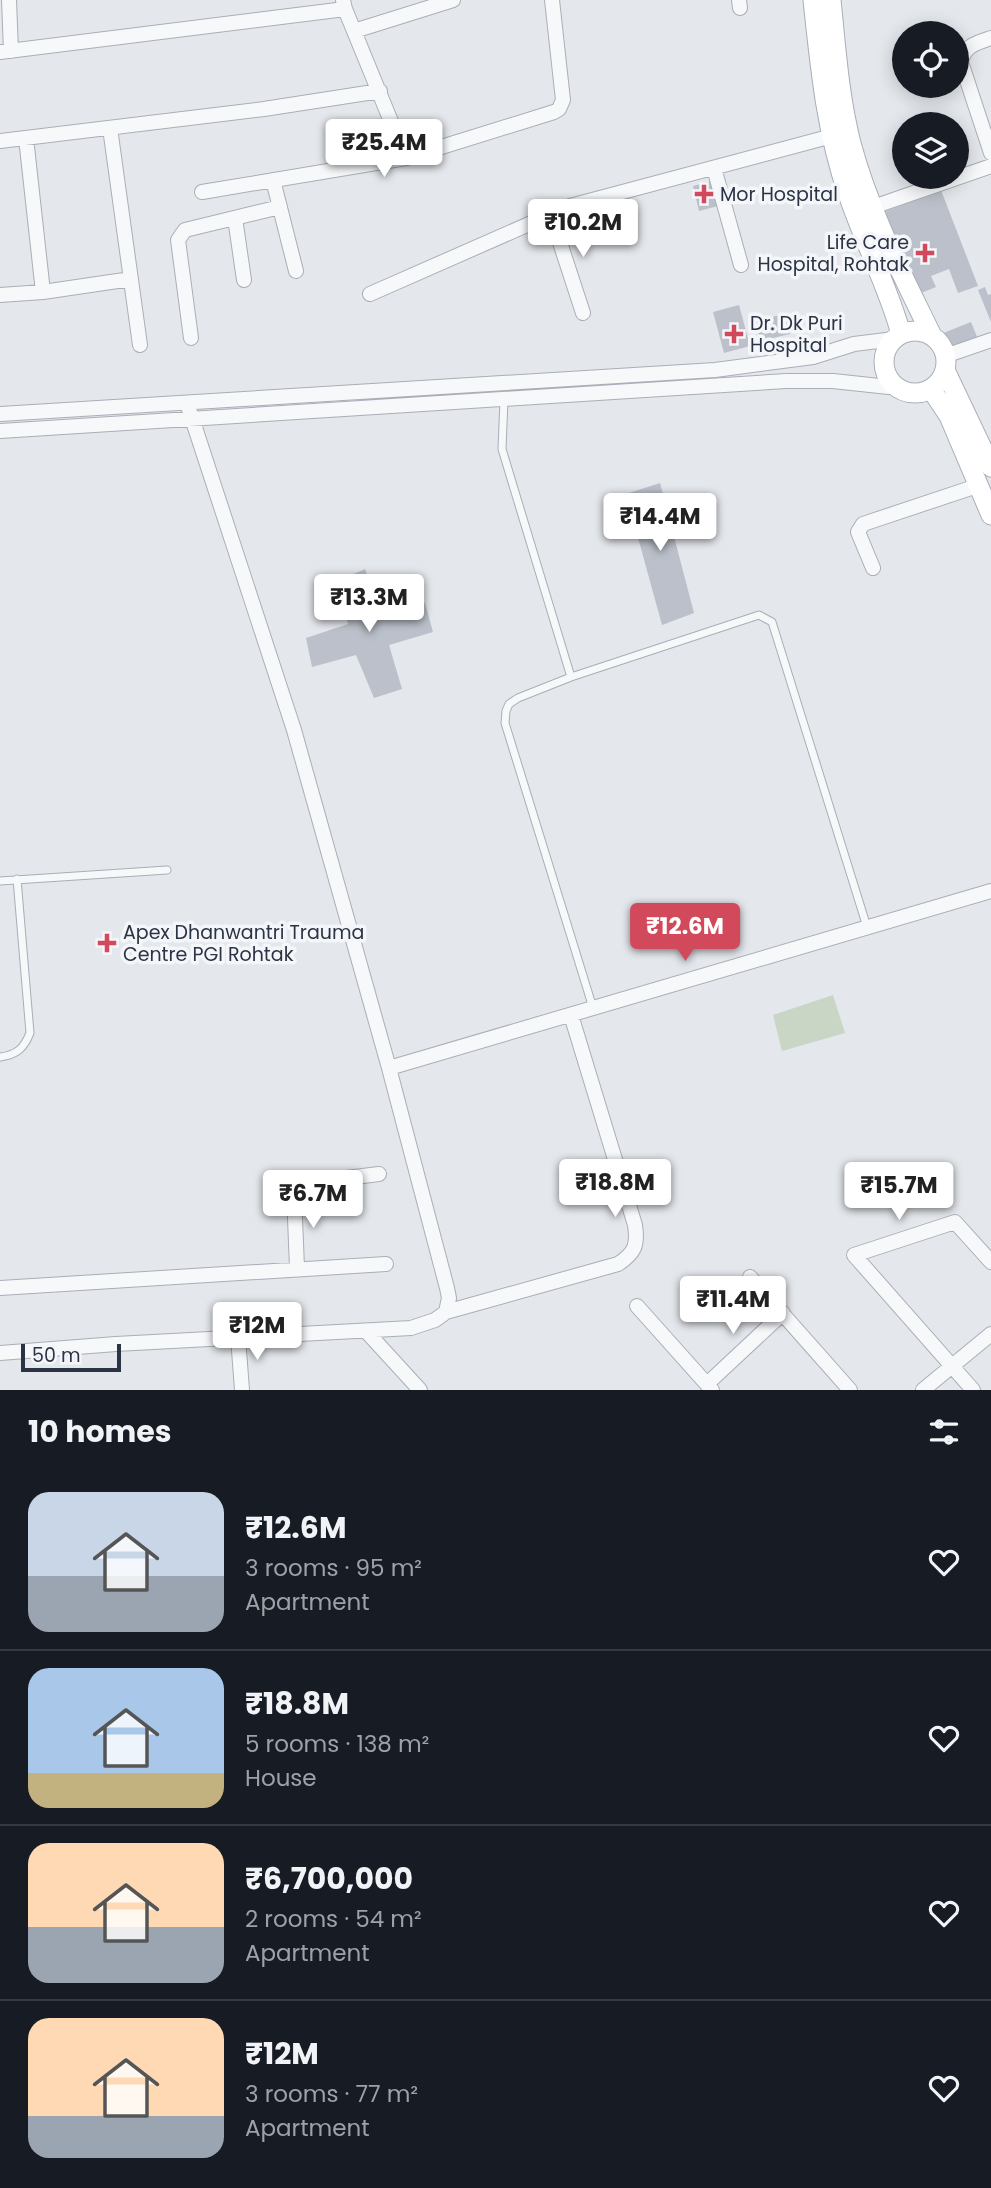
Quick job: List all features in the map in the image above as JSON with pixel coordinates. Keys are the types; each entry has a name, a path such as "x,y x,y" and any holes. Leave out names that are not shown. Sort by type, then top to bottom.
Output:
{"main road":[{"path":"813,0 822,85 832,136 848,196 894,308 898,337"},
{"path":"831,0 839,82 851,143 873,207 932,337"},
{"path":"945,363 942,378 930,389 916,393 898,388 886,374 884,364 888,346 898,337 921,332 932,337 941,346 945,363 991,467"},
{"path":"930,389 949,416 991,515"}],"street":[{"path":"9,0 6,51 344,5 406,158"},
{"path":"354,31 453,0"},
{"path":"202,192 406,158 555,112 563,100 552,0"},
{"path":"991,38 966,49 961,62 991,153"},
{"path":"0,141 380,91"},
{"path":"110,128 140,345"},
{"path":"370,294 570,206 832,136"},
{"path":"26,138 43,292"},
{"path":"873,207 991,166"},
{"path":"714,168 741,265"},
{"path":"273,180 296,271"},
{"path":"191,338 178,240 185,230 280,207"},
{"path":"551,215 583,313"},
{"path":"235,218 244,280"},
{"path":"0,295 43,292 131,279"},
{"path":"0,414 715,370 813,357 854,344 898,337"},
{"path":"945,363 991,340"},
{"path":"0,431 786,381 833,381 898,388"},
{"path":"336,395 340,411"},
{"path":"187,404 294,730 390,1068 447,1288 449,1298 446,1312"},
{"path":"873,568 858,532 863,524 977,486"},
{"path":"390,1068 991,891"},
{"path":"0,1353 116,1343 411,1328 435,1320 446,1312 618,1264 629,1257 636,1247 635,1225 571,1014"},
{"path":"297,1268 296,1189 306,1183 379,1174"},
{"path":"973,1390 854,1255 955,1222 991,1262"},
{"path":"0,1288 386,1264"},
{"path":"750,1277 850,1390"},
{"path":"637,1306 710,1387 783,1313"},
{"path":"366,1331 419,1390"},
{"path":"923,1390 991,1334"},
{"path":"238,1337 242,1390"}],"lane":[{"path":"504,400 502,449 571,677"},
{"path":"593,1008 505,723 506,711 509,704 517,698 571,677 760,615 769,619 867,927"},
{"path":"0,881 166,870"},
{"path":"0,1057 19,1051 30,1033 17,878"}],"green space":[{"path":"833,995 845,1033 782,1051 773,1015"}],"building":[{"path":"712,181 718,206 699,211 693,186"},
{"path":"941,190 978,286 958,293 949,269 931,276 936,287 921,293 917,282 913,283 884,212"},
{"path":"985,287 988,295 991,294 991,322 978,290"},
{"path":"739,305 750,346 724,353 713,312"},
{"path":"786,314 790,334 760,341 756,320"},
{"path":"971,322 978,339 948,351 941,334"},
{"path":"660,483 694,613 662,625 626,494"},
{"path":"365,569 380,612 425,603 433,632 389,645 402,689 374,698 356,655 312,667 306,638 348,624 338,581"}],"place":[{"name":"Mor Hospital","path":"704,194"},
{"name":"Life Care Hospital, Rohtak","path":"925,253"},
{"name":"Dr. Dk Puri Hospital","path":"734,334"},
{"name":"Apex Dhanwantri Trauma Centre PGI Rohtak","path":"107,943"}]}
